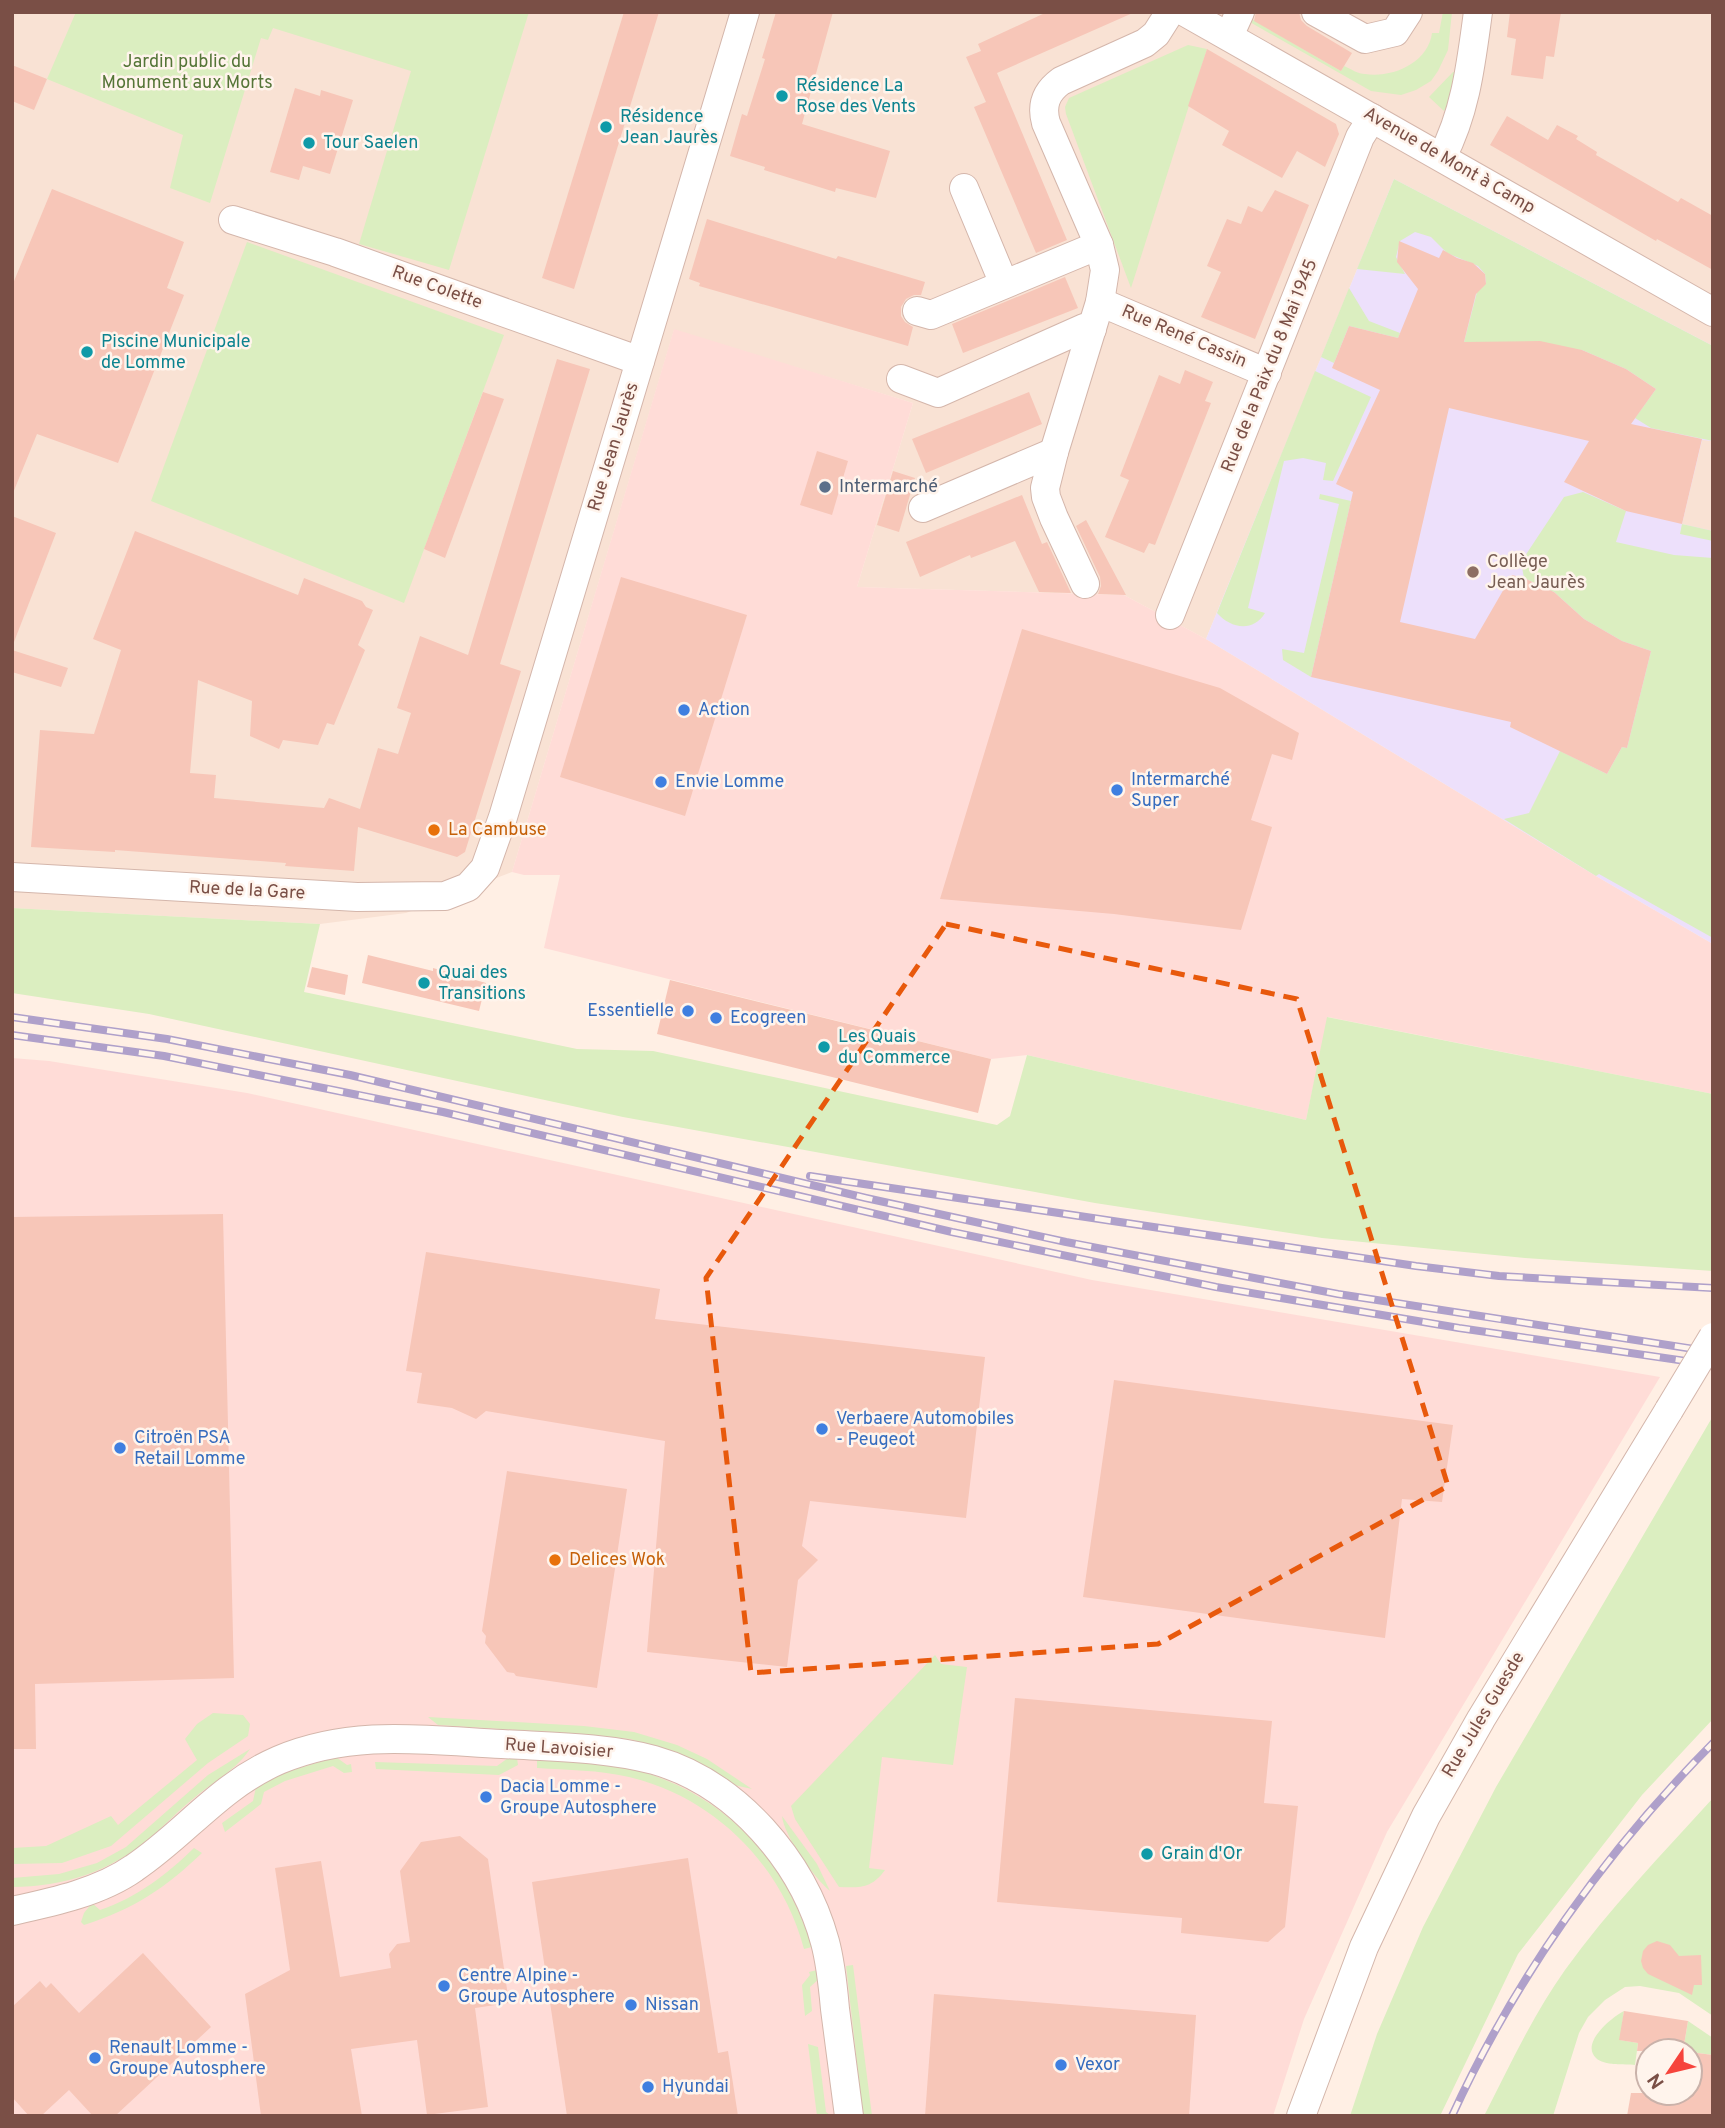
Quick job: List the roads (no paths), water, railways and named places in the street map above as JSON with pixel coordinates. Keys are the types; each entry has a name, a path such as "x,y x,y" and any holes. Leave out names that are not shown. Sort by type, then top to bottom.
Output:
{"street":[{"name":"Rue Jean Jaurès","path":"477,879 493,848 745,12"},
{"path":"1085,584 1046,497 1046,478 1100,302 1105,270 1099,245 1043,112 1045,100 1061,81 1137,48 1151,39 1170,12"},
{"name":"Avenue de Mont à Camp","path":"1185,12 1234,24 1372,118 1713,312"},
{"path":"1316,12 1365,39 1395,32 1408,12"},
{"path":"1441,157 1452,137 1468,85 1478,12"},
{"name":"Rue de la Paix du 8 Mai 1945","path":"1170,615 1360,137 1372,118"},
{"path":"964,188 1004,284"},
{"name":"Rue Colette","path":"233,220 335,252 640,361"},
{"path":"917,311 931,315 1099,245"},
{"name":"Rue René Cassin","path":"1100,302 1267,373"},
{"path":"901,379 938,393 1084,328 1092,329"},
{"path":"923,508 1054,452"},
{"name":"Rue de la Gare","path":"12,877 417,898 445,896 468,887 477,879"},
{"name":"Rue Jules Guesde","path":"1301,2116 1349,1985 1426,1816 1480,1719 1713,1337"},
{"name":"Rue Lavoisier","path":"12,1911 103,1885 133,1869 223,1793 257,1771 303,1751 326,1745 362,1738 397,1738 598,1750 657,1761 696,1779 733,1802 772,1840 798,1877 815,1912 829,1959 849,2116"},
{"name":"Rue Lavoisier","path":"12,1900 73,1894"}],"railway":[{"path":"12,1017 167,1039 350,1075 866,1198 1066,1242 1338,1294 1713,1352"},
{"path":"12,1035 164,1056 443,1112 952,1232 1216,1287 1459,1328 1713,1365"},
{"path":"810,1176 1416,1266 1499,1276 1713,1288"},
{"path":"1452,2116 1504,2015 1566,1918 1636,1827 1713,1743"}],"place":[{"name":"Résidence La Rose des Vents","path":"782,96"},
{"name":"Résidence Jean Jaurès","path":"606,127"},
{"name":"Tour Saelen","path":"309,143"},
{"name":"Piscine Municipale de Lomme","path":"87,352"},
{"name":"Intermarché","path":"825,487"},
{"name":"Collège Jean Jaurès","path":"1473,572"},
{"name":"Action","path":"684,710"},
{"name":"Envie Lomme","path":"661,782"},
{"name":"Intermarché Super","path":"1117,790"},
{"name":"La Cambuse","path":"434,830"},
{"name":"Quai des Transitions","path":"424,983"},
{"name":"Essentielle","path":"688,1011"},
{"name":"Ecogreen","path":"716,1018"},
{"name":"Les Quais du Commerce","path":"824,1047"},
{"name":"Verbaere Automobiles - Peugeot","path":"822,1429"},
{"name":"Citroën PSA Retail Lomme","path":"120,1448"},
{"name":"Delices Wok","path":"555,1560"},
{"name":"Dacia Lomme - Groupe Autosphere","path":"486,1797"},
{"name":"Grain d'Or","path":"1147,1854"},
{"name":"Centre Alpine - Groupe Autosphere","path":"444,1986"},
{"name":"Nissan","path":"631,2005"},
{"name":"Renault Lomme - Groupe Autosphere","path":"95,2058"},
{"name":"Vexor","path":"1061,2065"},
{"name":"Hyundai","path":"648,2087"}],"park label":[{"name":"Jardin public du Monument aux Morts","path":"187,72"}]}
